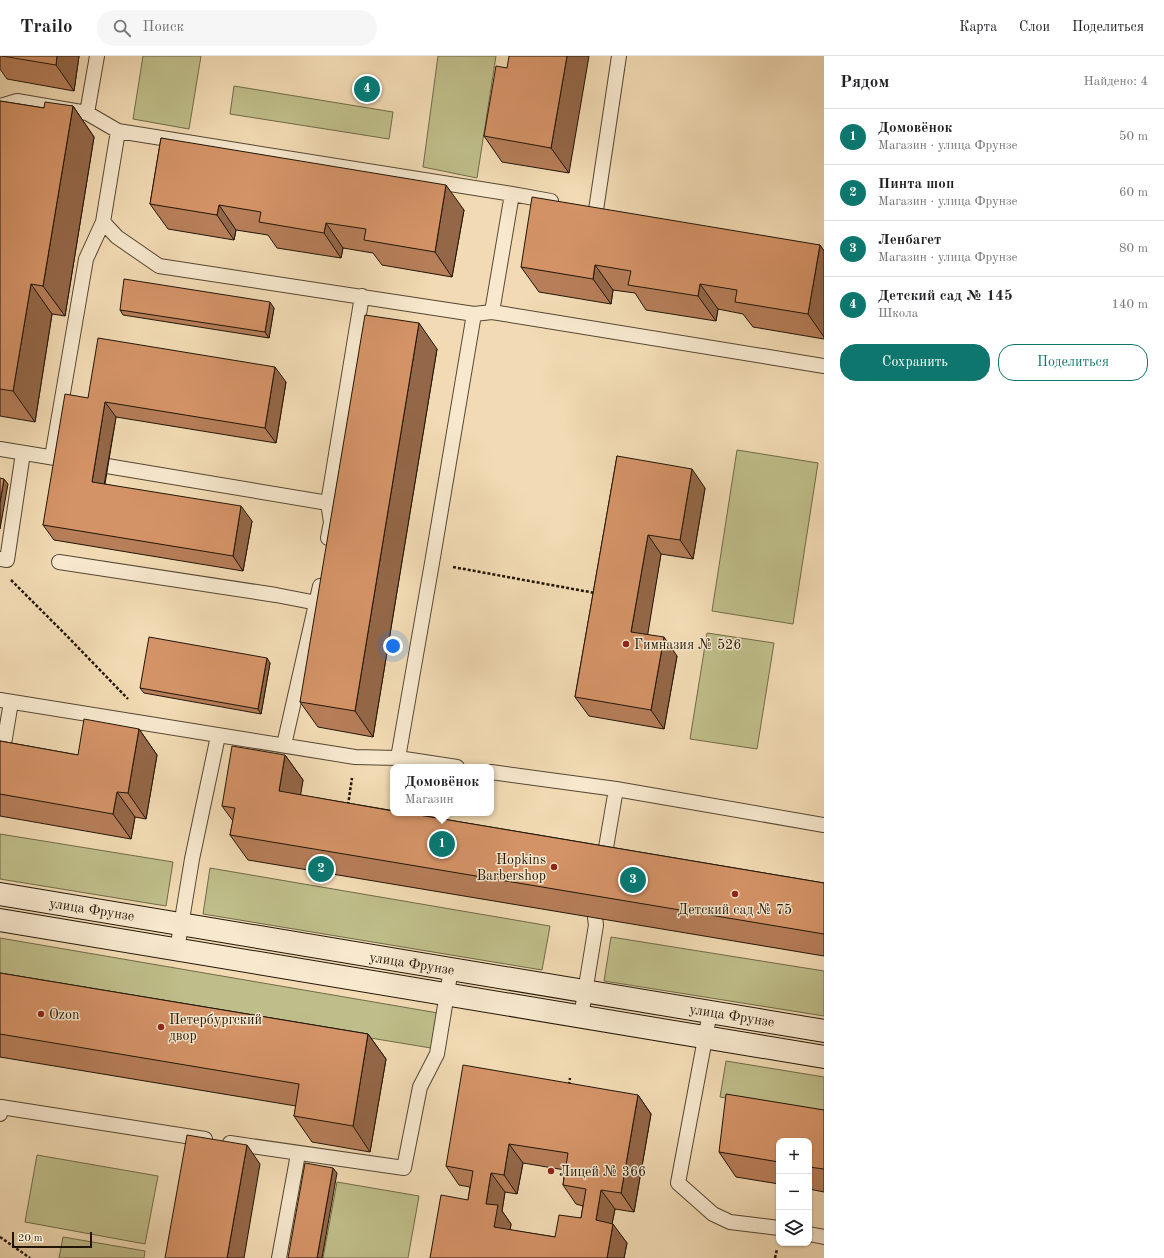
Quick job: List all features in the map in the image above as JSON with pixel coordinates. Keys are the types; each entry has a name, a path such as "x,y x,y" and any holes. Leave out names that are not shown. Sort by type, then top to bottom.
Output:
{"street":[{"name":"улица Фрунзе","path":"0,894 824,1031"},
{"name":"улица Фрунзе","path":"0,920 824,1057"}],"lane":[{"path":"87,113 96,56"},
{"path":"596,210 619,56"},
{"path":"0,106 17,101 87,113 118,131 512,194 565,204"},
{"path":"52,457 86,259 103,222 118,131"},
{"path":"492,312 512,194"},
{"path":"580,207 611,213"},
{"path":"103,222 117,238 159,266 474,314 492,312 824,366"},
{"path":"326,552 331,522 328,503 362,296"},
{"path":"398,758 474,314"},
{"path":"0,449 67,460"},
{"path":"0,559 7,560 23,453"},
{"path":"108,466 328,503"},
{"path":"59,562 276,595 317,603"},
{"path":"284,745 317,603 322,574"},
{"path":"2,756 5,701 355,757 398,758 437,764"},
{"path":"177,950 195,847 218,736"},
{"path":"494,772 616,789 824,825"},
{"path":"602,868 616,789"},
{"path":"581,1017 596,925 595,918"},
{"path":"0,1114 1,1107 298,1154 404,1168 420,1088 437,1054 451,969"},
{"path":"710,1012 678,1183 713,1214 730,1222 776,1228"},
{"path":"279,1258 298,1154"},
{"path":"812,1235 824,1237"}],"path":[{"path":"432,563 602,594"},
{"path":"6,575 136,707 142,723"},
{"path":"347,810 355,757"},
{"path":"569,1086 570,1078"},
{"path":"0,1237 30,1258"}],"shaded area":[{"path":"143,56 201,56 189,129 133,119"},
{"path":"438,56 496,56 477,178 423,167"},
{"path":"234,86 393,112 389,139 230,114"},
{"path":"737,450 818,463 793,624 712,611"},
{"path":"707,633 774,643 757,749 690,739"},
{"path":"0,834 173,862 166,906 0,879"},
{"path":"210,868 550,926 542,970 203,914"},
{"path":"611,937 824,971 824,1016 604,981"},
{"path":"0,938 438,1013 431,1048 0,977"},
{"path":"726,1061 824,1077 824,1114 720,1097"},
{"path":"37,1155 158,1176 145,1244 25,1222"},
{"path":"337,1182 419,1196 408,1258 323,1258"},
{"path":"63,1237 145,1251 144,1258 59,1258"}],"building":[{"path":"2,56 57,56 56,65"},
{"path":"509,56 567,56 551,148 484,136 496,66 507,68"},
{"path":"0,101 44,108 45,102 73,106 43,286 31,284 13,391 0,389"},
{"path":"161,138 446,185 435,252 364,240 366,229 326,223 324,233 259,222 261,212 219,205 217,215 150,204"},
{"path":"532,197 820,245 808,314 735,302 737,290 700,284 698,296 628,285 631,271 595,265 593,279 521,267"},
{"path":"124,279 270,302 265,332 120,310"},
{"path":"365,315 419,323 355,711 300,702"},
{"path":"98,338 275,367 265,428 105,402 92,482 241,506 233,556 43,525 65,394 88,398"},
{"path":"617,456 692,469 680,540 648,535 631,632 664,637 651,710 575,697"},
{"path":"0,478 4,479 0,502"},
{"path":"149,637 267,658 258,709 140,688"},
{"path":"84,719 139,729 128,793 117,792 113,814 0,794 0,741 78,755"},
{"path":"232,746 285,755 279,791 390,810 390,816 425,816 824,883 824,934 230,835 235,808 222,806"},
{"path":"0,973 368,1034 353,1126 294,1116 299,1084 0,1034"},
{"path":"463,1065 638,1095 621,1193 601,1190 596,1220 613,1224 607,1258 430,1258 441,1195 468,1200 473,1171 446,1166","holes":["509,1144 568,1153 563,1185 586,1189 581,1218 559,1215 555,1237 494,1227 498,1205 486,1204 491,1173 504,1175"]},
{"path":"726,1094 824,1110 824,1169 812,1167 812,1138 776,1138 776,1162 719,1152"},
{"path":"187,1135 247,1145 227,1258 165,1258"},
{"path":"305,1163 333,1168 317,1258 288,1258"}],"place":[{"name":"Детский сад № 145","path":"367,89"},
{"name":"Гимназия № 526","path":"626,644"},
{"name":"Домовёнок","path":"442,844"},
{"name":"Hopkins Barbershop","path":"554,867"},
{"name":"Пинта шоп","path":"321,869"},
{"name":"Ленбагет","path":"633,880"},
{"name":"Детский сад № 75","path":"735,894"},
{"name":"Ozon","path":"41,1014"},
{"name":"Петербургский двор","path":"161,1027"},
{"name":"Лицей № 366","path":"551,1171"}]}
